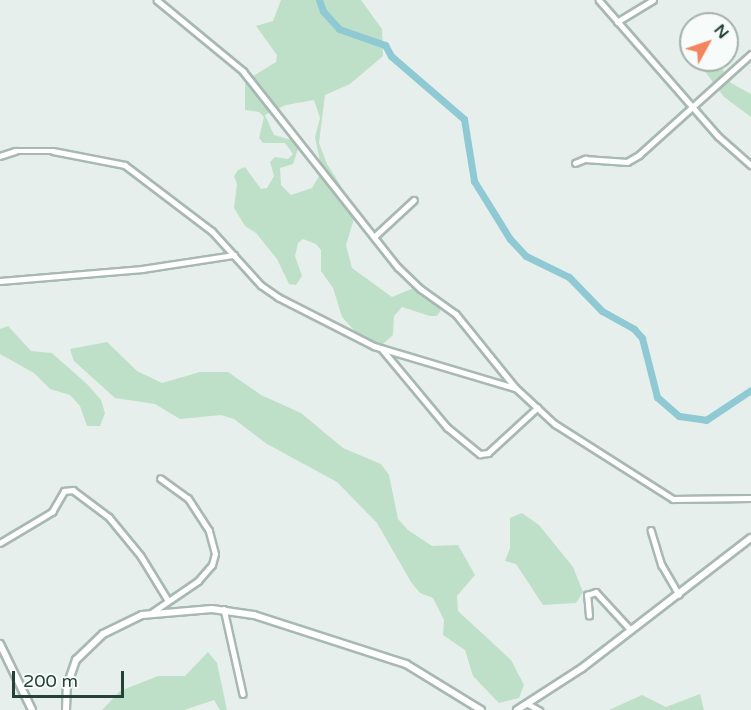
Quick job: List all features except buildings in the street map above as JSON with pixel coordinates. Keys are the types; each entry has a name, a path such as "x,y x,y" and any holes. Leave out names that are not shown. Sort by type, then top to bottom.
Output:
{"street":[{"path":"157,0 228,56 254,83 411,281 456,314 516,388 537,408 582,443 673,499 751,498"},
{"path":"599,0 718,136 751,165"},
{"path":"617,22 653,0"},
{"path":"575,164 585,159 627,162 751,54"},
{"path":"0,156 15,151 53,151 125,165 212,231 261,285 279,297 381,348 516,388"},
{"path":"374,237 414,200"},
{"path":"0,281 142,269 234,255"},
{"path":"381,348 447,427 480,454 488,453 537,408"},
{"path":"66,710 69,676 80,655 113,628 151,613 207,573 215,545 188,499 160,479"},
{"path":"0,543 52,512 64,490 73,490 109,517 141,556 168,600"},
{"path":"651,530 662,565 679,594"},
{"path":"517,710 679,594 751,537"},
{"path":"589,616 587,596 596,592 630,629"},
{"path":"151,613 224,609 266,619 406,664 481,710"},
{"path":"224,609 243,694"},
{"path":"0,644 32,710"},
{"path":"528,704 539,710"}],"green space":[{"path":"281,0 361,0 382,29 383,56 350,84 325,95 319,143 327,164 353,205 354,219 346,245 352,268 392,297 416,287 441,310 437,316 430,316 402,307 394,316 393,335 383,344 363,340 342,317 333,288 321,271 321,250 316,244 303,239 298,243 295,256 302,276 296,285 289,284 277,259 256,233 245,226 234,208 237,184 234,176 238,170 245,167 261,189 267,188 274,176 270,162 275,157 288,159 293,154 285,143 263,143 259,138 264,117 259,112 245,110 245,81 276,62 277,55 256,26 273,21","holes":["314,100 320,118 315,137 322,171 312,188 291,195 281,185 280,168 293,164 298,149 292,140 274,135 265,115 286,105"]},
{"path":"705,72 724,72 731,83 751,94 751,117 724,97"},
{"path":"8,326 31,351 52,353 88,385 101,400 105,413 100,426 87,426 80,406 70,395 50,389 34,373 0,354 0,329"},
{"path":"107,342 137,371 162,383 200,372 228,372 261,395 301,413 343,448 381,464 389,475 398,519 408,530 432,546 458,545 475,575 457,596 458,611 511,660 524,685 519,698 499,703 473,676 465,650 443,635 444,620 433,598 420,593 411,582 377,523 337,482 267,444 234,419 221,415 180,419 155,404 115,398 74,361 70,349"},
{"path":"522,513 539,525 573,567 583,592 576,603 543,605 516,564 505,561 510,548 510,518"},
{"path":"208,652 217,663 227,710 220,710 214,700 184,710 102,710 120,691 158,676 185,676"},
{"path":"700,694 704,710 609,710 642,695 666,707"}],"waterway":[{"path":"319,0 323,11 339,29 385,45 391,56 464,119 474,181 510,239 526,256 569,277 602,311 634,329 642,338 657,397 679,416 706,420 751,390"}]}
